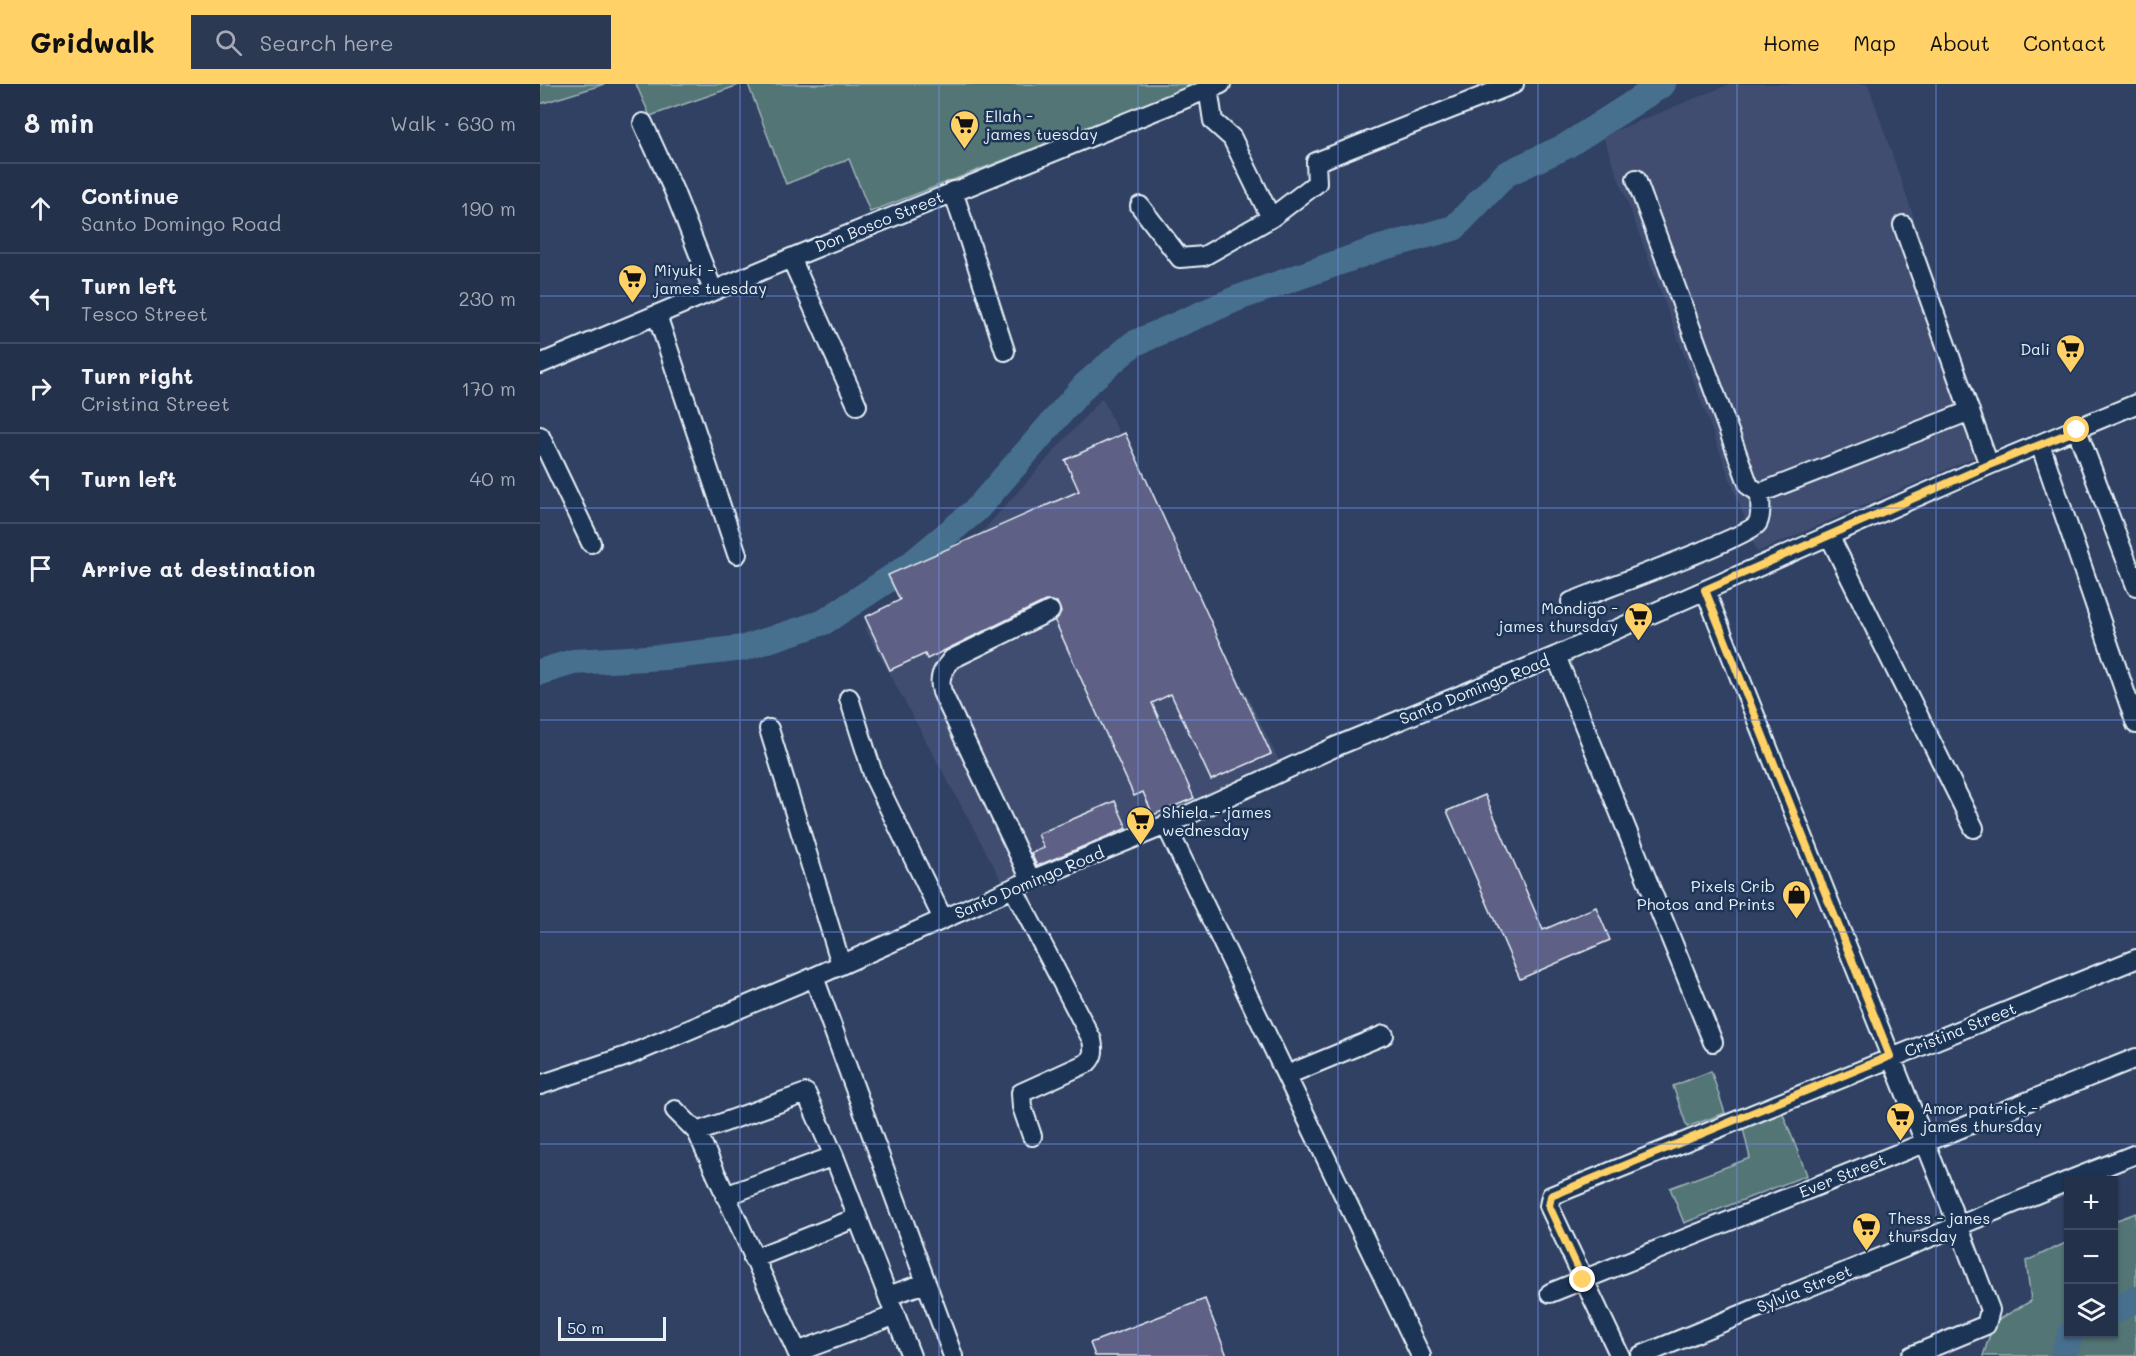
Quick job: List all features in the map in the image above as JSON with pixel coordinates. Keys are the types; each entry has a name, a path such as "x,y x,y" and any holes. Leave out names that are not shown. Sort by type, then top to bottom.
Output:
{"street":[{"path":"1140,206 1180,258 1204,256 1271,218 1317,183 1316,162 1514,84"},
{"path":"1215,86 1213,121 1232,138 1271,218"},
{"name":"Don Bosco Street","path":"540,364 953,191 1215,86"},
{"path":"643,123 674,191 713,290"},
{"path":"1636,179 1749,486 1760,493"},
{"path":"953,191 1005,351"},
{"path":"1903,225 1989,465"},
{"path":"791,258 857,405"},
{"path":"657,315 737,554"},
{"name":"Santo Domingo Road","path":"540,1085 627,1056 814,977 1031,880 1166,825 1336,746 1556,656 1989,465 2136,404"},
{"path":"1760,493 1970,411"},
{"path":"2077,430 2136,586"},
{"path":"540,436 591,543"},
{"path":"2040,444 2136,724"},
{"path":"1571,602 1756,526 1759,519 1760,493"},
{"path":"1829,535 1974,828"},
{"path":"1705,590 1959,1225 1990,1310 1986,1325 1911,1356"},
{"path":"1031,880 942,692 939,681 951,659 1050,611"},
{"path":"1556,656 1713,1042"},
{"path":"849,698 874,777 943,919"},
{"path":"769,729 841,964"},
{"path":"1166,825 1421,1356"},
{"path":"1013,888 1092,1040 1094,1050 1092,1058 1087,1063 1022,1093 1022,1107 1032,1136"},
{"name":"Cristina Street","path":"1583,1280 1549,1206 1551,1196 1890,1056 2136,959"},
{"path":"814,977 953,1356"},
{"path":"1287,1075 1384,1035"},
{"name":"Ever Street","path":"1550,1293 2136,1058"},
{"path":"697,1132 806,1093 834,1156 911,1356"},
{"path":"675,1110 697,1132 798,1354 896,1315"},
{"name":"Sylvia Street","path":"2081,1176 2136,1154"},
{"path":"725,1196 834,1156"},
{"name":"Sylvia Street","path":"1640,1356 2064,1183"},
{"path":"753,1259 856,1218"},
{"path":"1583,1280 1620,1356"},
{"path":"888,1296 925,1283"}],"shaded area":[{"path":"1730,84 1868,84 1993,449 1757,552 1603,136"},
{"path":"1102,398 1280,763 1003,883 865,628 911,594 973,542"}],"green space":[{"path":"540,84 605,84 540,104"},
{"path":"636,84 742,84 650,116"},
{"path":"748,84 1199,84 870,212 849,159 786,184"},
{"path":"1711,1071 1725,1113 1687,1127 1673,1086"},
{"path":"1781,1109 1807,1175 1684,1223 1670,1188 1750,1158 1742,1124"},
{"path":"2136,1213 2136,1356 1983,1356 1994,1322 2031,1301 2026,1261 2064,1244 2064,1338 2118,1338 2118,1220"}],"building":[{"path":"1125,433 1271,754 1211,780 1171,694 1152,703 1194,798 1153,815 1143,792 1134,796 1055,621 1061,612 1057,602 1045,601 927,659 925,654 890,670 865,617 900,600 888,575 1079,491 1065,460"},
{"path":"1485,795 1543,930 1596,907 1610,940 1520,979 1447,811"},
{"path":"1115,801 1127,828 1037,866 1031,853 1044,848 1038,834"},
{"path":"1205,1299 1227,1356 1095,1356 1090,1343"}],"waterway":[{"path":"540,672 573,662 665,657 744,648 824,622 910,565 977,509 1085,385 1133,344 1238,298 1380,248 1454,228 1506,174 1566,146 1663,84"},
{"path":"2118,1309 2136,1299"},
{"path":"2063,1356 2070,1338"}],"place":[{"name":"Ellah - james tuesday","path":"964,150"},
{"name":"Miyuki - james tuesday","path":"633,304"},
{"name":"Dali","path":"2071,374"},
{"name":"Mondigo - james thursday","path":"1639,642"},
{"name":"Shiela - james wednesday","path":"1141,846"},
{"name":"Pixels Crib Photos and Prints","path":"1796,920"},
{"name":"Amor patrick - james thursday","path":"1901,1142"},
{"name":"Thess - janes thursday","path":"1867,1252"}],"route":[{"path":"1583,1280 1549,1206 1551,1196 1890,1056 1705,590 1989,465 2077,430"}]}
